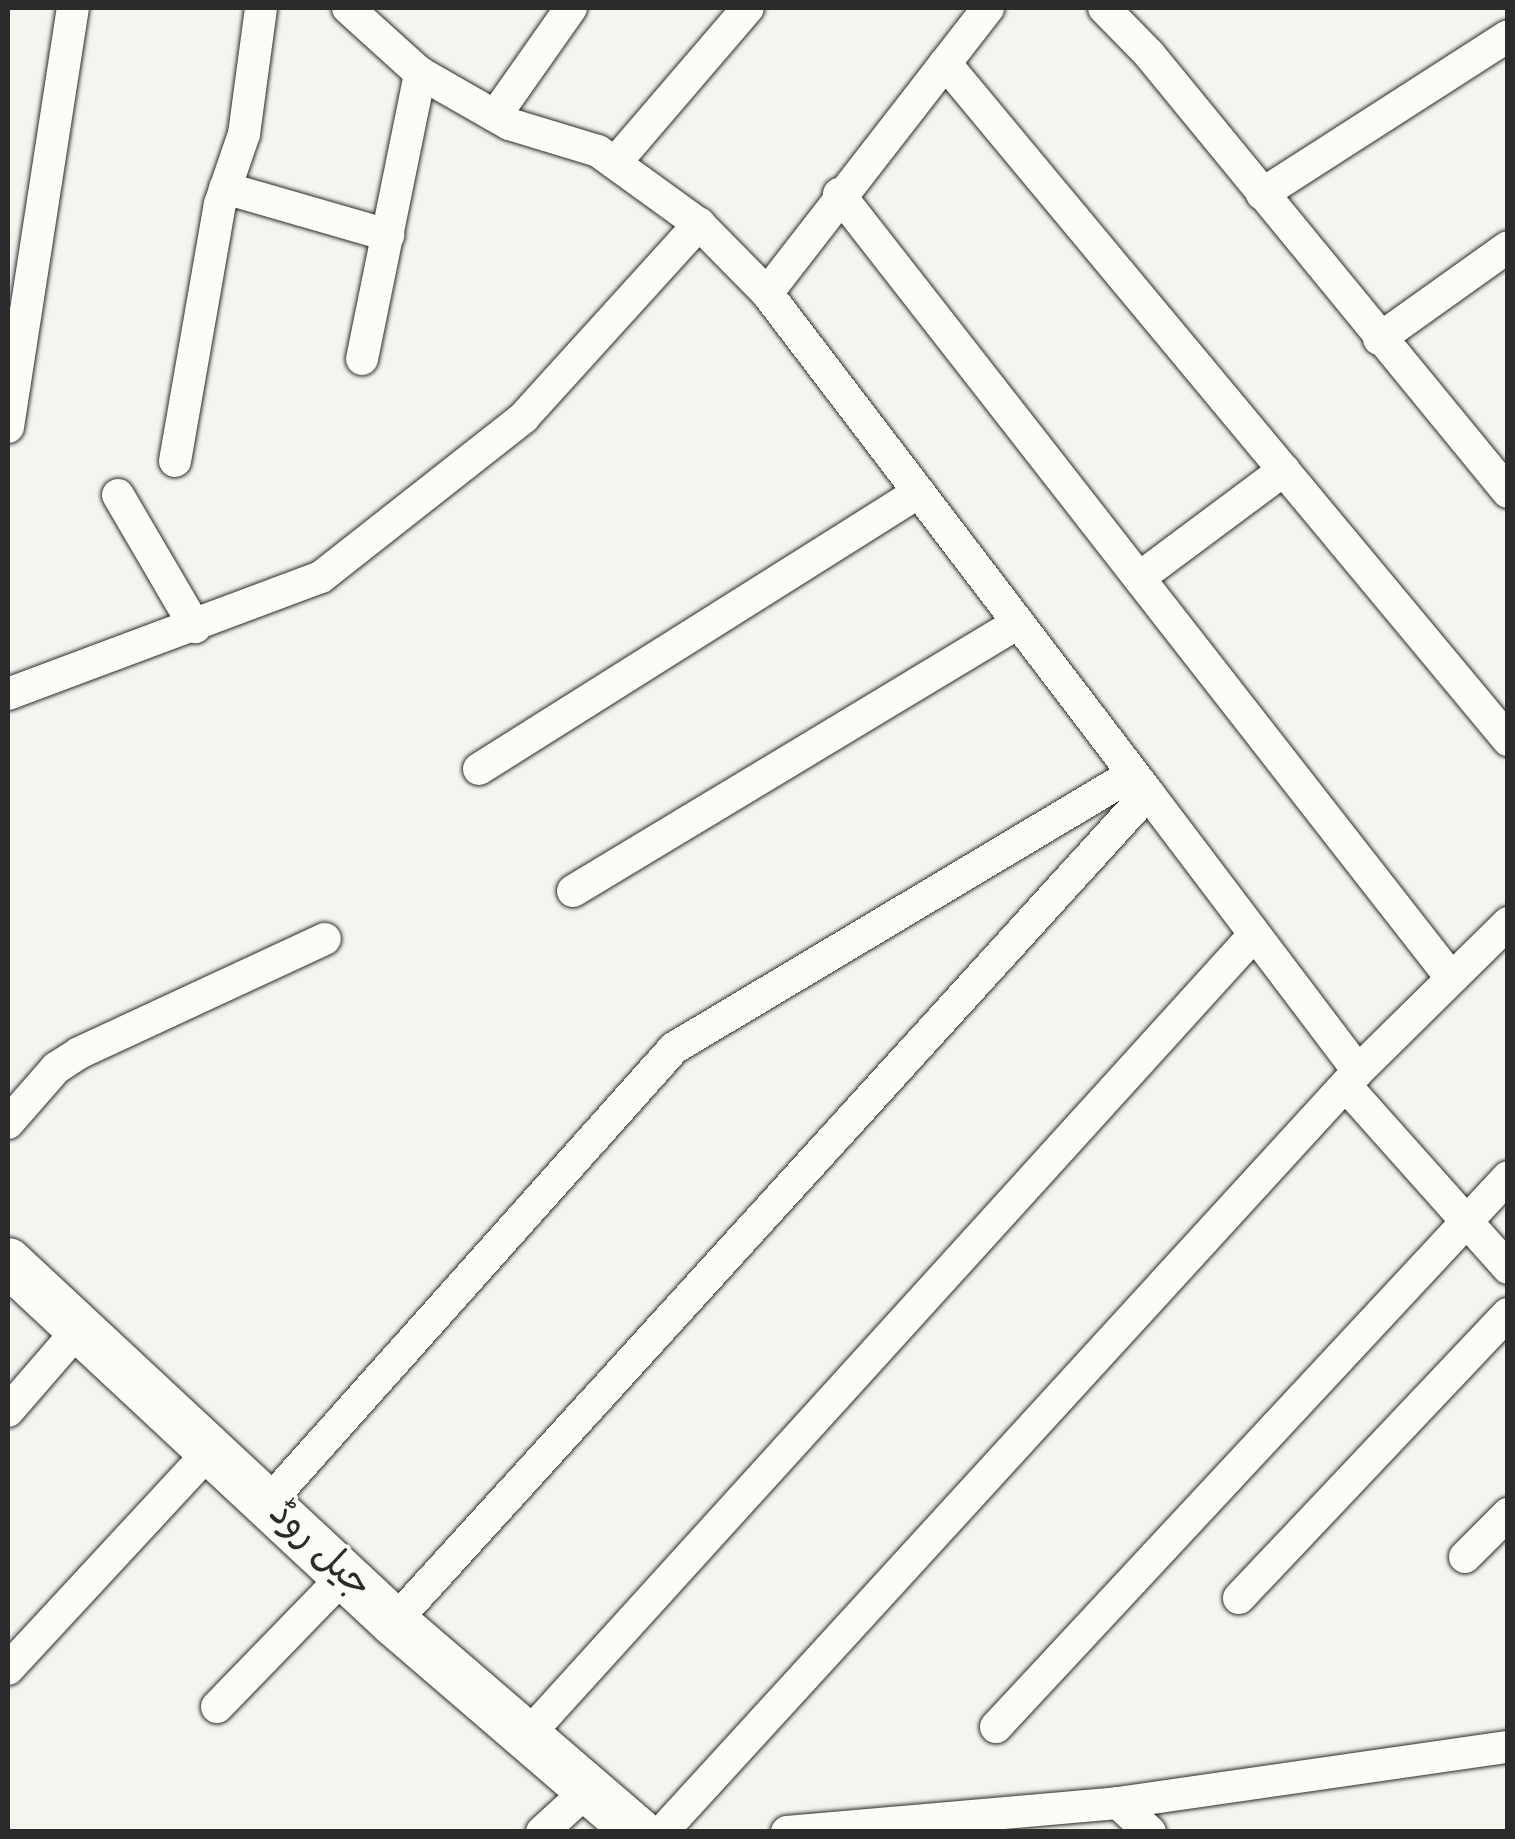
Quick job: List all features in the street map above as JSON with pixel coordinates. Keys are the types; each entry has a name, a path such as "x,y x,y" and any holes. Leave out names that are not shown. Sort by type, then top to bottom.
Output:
{"main road":[{"name":"جیل روڈ","path":"8,1262 394,1622 638,1832"}],"street":[{"path":"8,427 73,8"},
{"path":"176,461 225,188 244,134 261,8"},
{"path":"348,8 420,73 495,116 598,151 699,224 768,293 1254,935 1352,1078 1508,1268"},
{"path":"495,116 571,8"},
{"path":"615,163 748,8"},
{"path":"768,293 839,194 988,8"},
{"path":"1104,8 1508,492"},
{"path":"1262,194 1508,36"},
{"path":"945,63 1508,740"},
{"path":"362,359 420,73"},
{"path":"225,188 388,236"},
{"path":"839,194 1449,974"},
{"path":"8,694 321,577 524,417 699,224"},
{"path":"1379,340 1508,247"},
{"path":"1139,578 1284,470"},
{"path":"479,769 919,492"},
{"path":"118,495 195,627"},
{"path":"573,890 1018,623"},
{"path":"267,1504 674,1048 1140,784"},
{"path":"394,1622 1140,784"},
{"path":"662,1832 1352,1078 1449,974 1508,924"},
{"path":"527,1736 1254,935"},
{"path":"8,1123 56,1068 78,1053 325,939"},
{"path":"996,1727 1508,1177"},
{"path":"1239,1598 1508,1314"},
{"path":"8,1410 79,1328"},
{"path":"8,1669 210,1450"},
{"path":"1465,1557 1508,1514"},
{"path":"217,1708 344,1576"},
{"path":"786,1832 1118,1803 1508,1748"},
{"path":"542,1832 588,1789"},
{"path":"1118,1803 1150,1832"}]}
